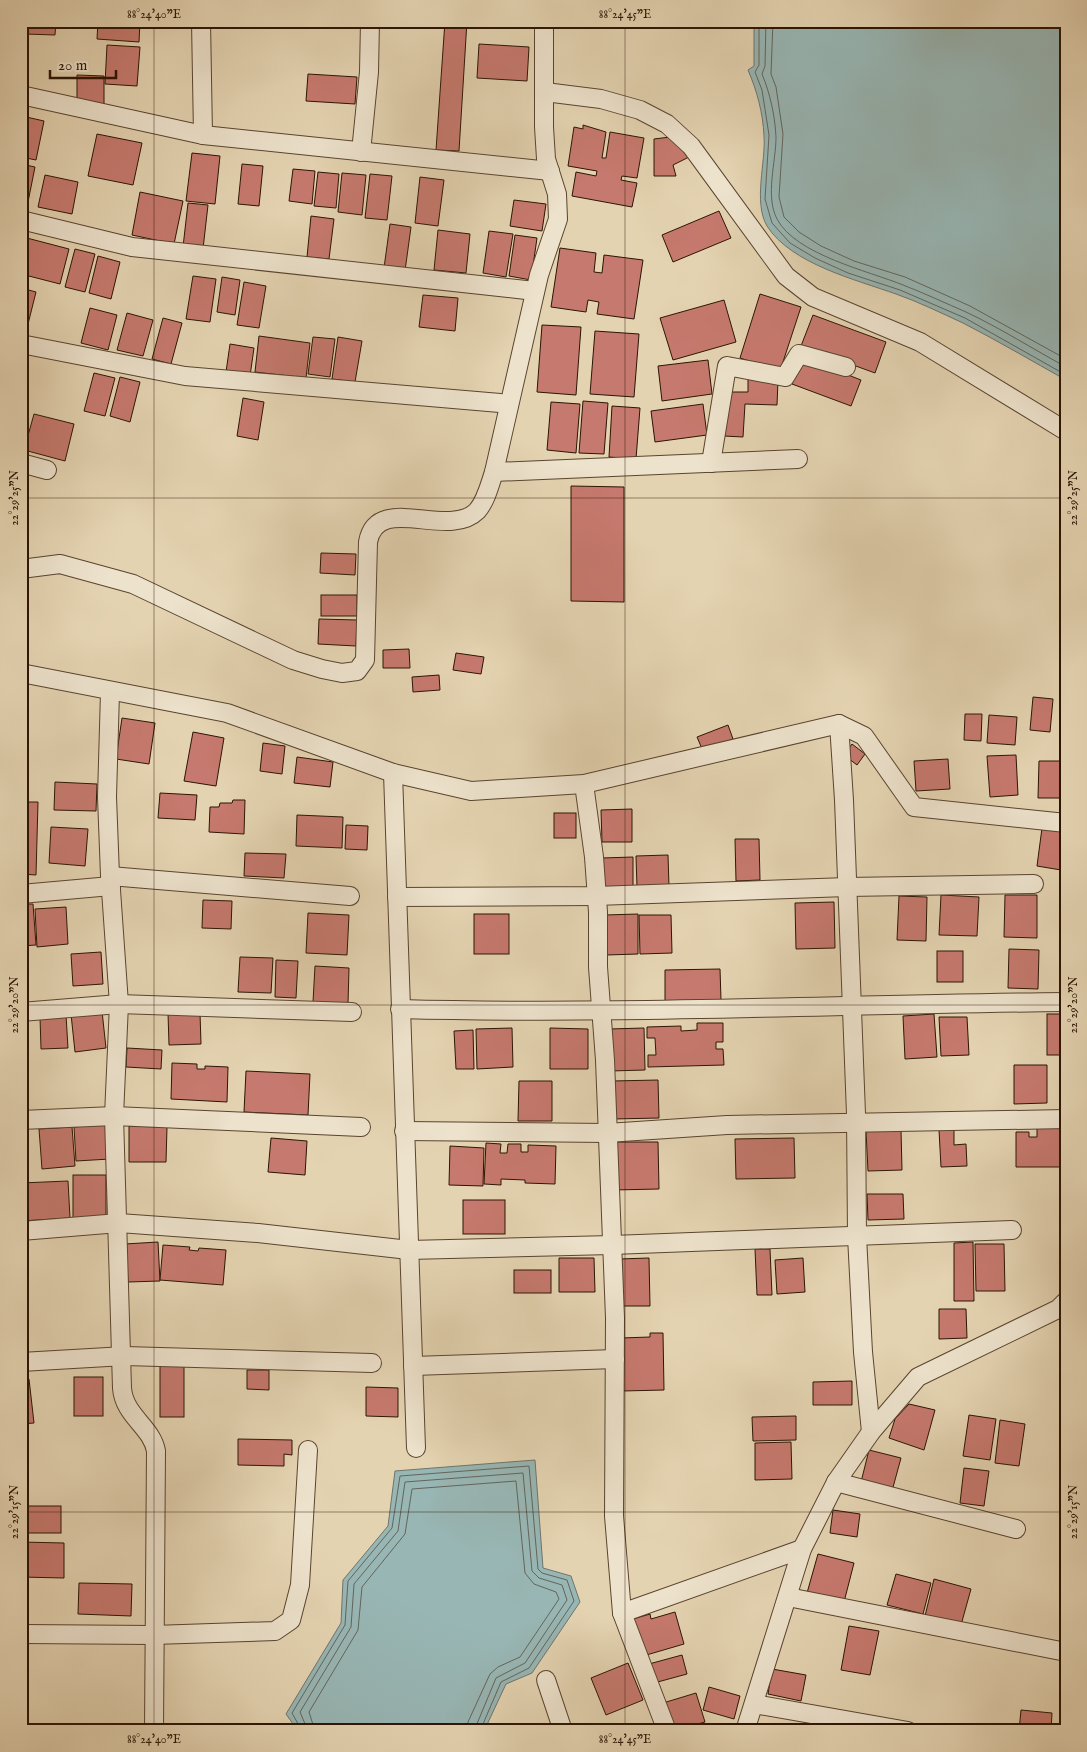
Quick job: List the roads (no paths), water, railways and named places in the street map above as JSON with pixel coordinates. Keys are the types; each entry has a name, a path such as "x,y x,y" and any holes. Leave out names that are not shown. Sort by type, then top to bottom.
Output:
{"street":[{"path":"200,21 203,135"},
{"path":"361,152 369,72 370,21"},
{"path":"21,569 60,564 133,584 293,660 342,673 357,671 364,660 370,529 380,521 395,518 447,521 463,519 477,511 486,495 494,472 536,291 558,219 558,194 546,159 544,127 544,21"},
{"path":"545,92 600,98 640,110 667,124 692,146 754,235 786,276 812,297 920,342 1066,431"},
{"path":"21,95 203,135 550,171"},
{"path":"21,220 132,247 536,291"},
{"path":"21,344 186,376 500,403 508,406"},
{"path":"712,463 727,366 785,377 799,354 846,367"},
{"path":"494,472 798,459"},
{"path":"21,463 47,470"},
{"path":"21,673 226,714 393,773 471,791 584,784 839,724 864,736 914,807 1066,823"},
{"path":"110,692 108,797 110,881 119,1004 114,1116 119,1222 121,1356 123,1398 128,1409 152,1440 156,1451 153,1634 154,1731"},
{"path":"839,724 856,1125 857,1236 863,1352 871,1432"},
{"path":"393,773 416,1448"},
{"path":"584,784 594,856 602,1012 616,1359 614,1516 622,1613 667,1731"},
{"path":"21,894 110,881 350,896"},
{"path":"397,897 596,896 847,887 1034,884"},
{"path":"400,1009 602,1012 851,1004 1066,1002"},
{"path":"21,1012 119,1004 352,1012"},
{"path":"21,1120 114,1116 361,1127"},
{"path":"404,1131 607,1133 727,1126 856,1125 1066,1119"},
{"path":"21,1231 119,1222 409,1250 612,1245 1012,1230"},
{"path":"745,1731 802,1549 836,1482 871,1432 918,1377 1063,1307"},
{"path":"21,1362 121,1356 372,1363"},
{"path":"413,1366 616,1359"},
{"path":"21,1634 153,1634 275,1631 291,1620 300,1585 308,1450"},
{"path":"836,1482 1016,1529"},
{"path":"622,1613 802,1549"},
{"path":"788,1597 1066,1652"},
{"path":"546,1680 563,1731"},
{"path":"754,1704 908,1731"}],"water":[{"path":"754,21 1066,21 1066,380 963,323 905,297 844,276 808,261 778,239 767,226 761,205 763,127 759,102 748,70 754,66"},
{"path":"535,1460 543,1568 571,1576 580,1602 532,1673 506,1684 484,1731 298,1731 286,1714 341,1623 343,1580 388,1526 395,1471"}]}
